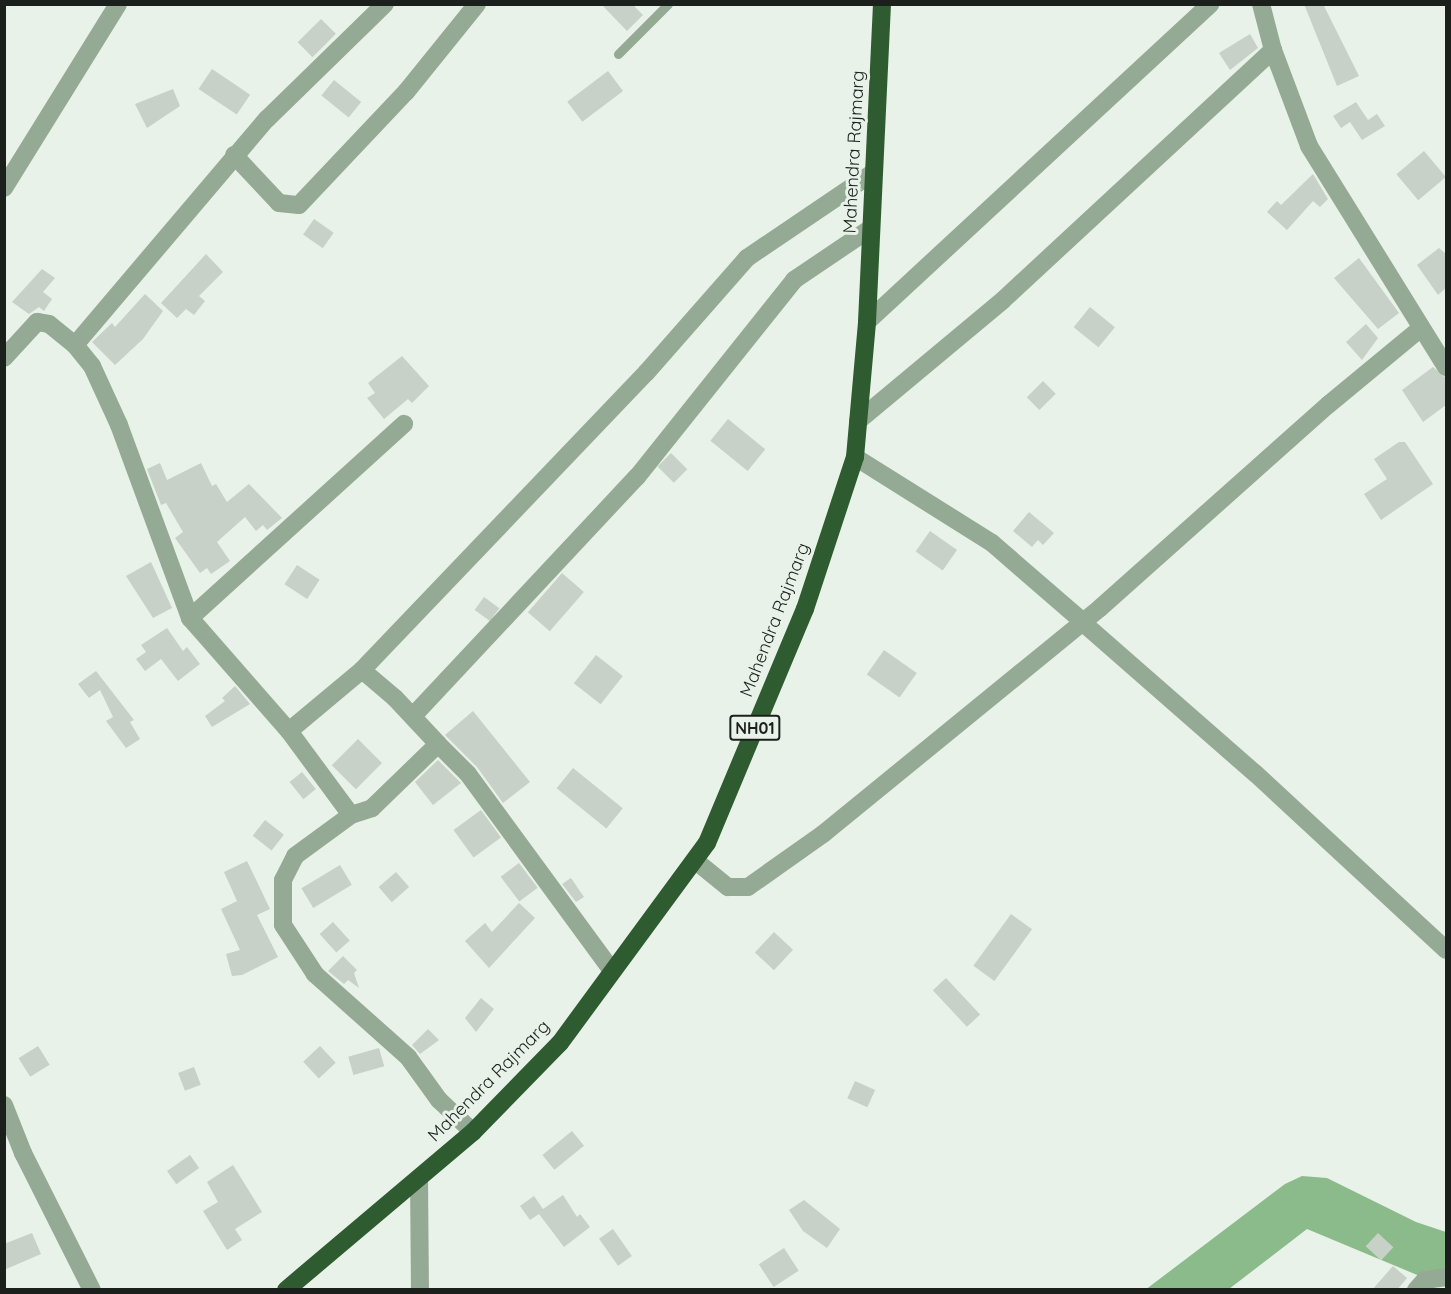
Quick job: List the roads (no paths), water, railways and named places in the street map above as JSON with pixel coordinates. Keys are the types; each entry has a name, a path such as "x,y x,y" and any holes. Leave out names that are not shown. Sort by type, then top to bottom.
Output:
{"highway":[{"name":"Mahendra Rajmarg","path":"286,1290 473,1132 560,1042 697,862 805,609 855,457 867,322 885,7"}],"street":[{"path":"4,188 118,4"},
{"path":"75,345 234,155 385,4"},
{"path":"234,155 279,202 299,205 406,92 477,4"},
{"path":"867,322 1211,4"},
{"path":"1261,4 1273,50 1309,146 1446,367"},
{"path":"858,421 1003,300 1273,50"},
{"path":"289,731 362,670 646,373 747,258 874,172"},
{"path":"413,717 637,477 794,280 871,228"},
{"path":"4,358 37,322 48,324 75,345 92,366 119,425 190,618 289,731 351,815"},
{"path":"697,862 728,887 748,887 823,834 1082,621 1328,405 1421,328"},
{"path":"190,618 404,424"},
{"path":"855,457 992,543 1264,782 1446,950"},
{"path":"362,670 413,717 468,774 612,971"},
{"path":"438,744 372,808 351,815 295,856 283,880 284,925 315,974 408,1057 439,1100 473,1132"},
{"path":"4,1105 23,1153 92,1290"},
{"path":"419,1178 420,1290"},
{"path":"1416,1290 1425,1280 1446,1277"}],"lane":[{"path":"618,54 668,4"}]}
